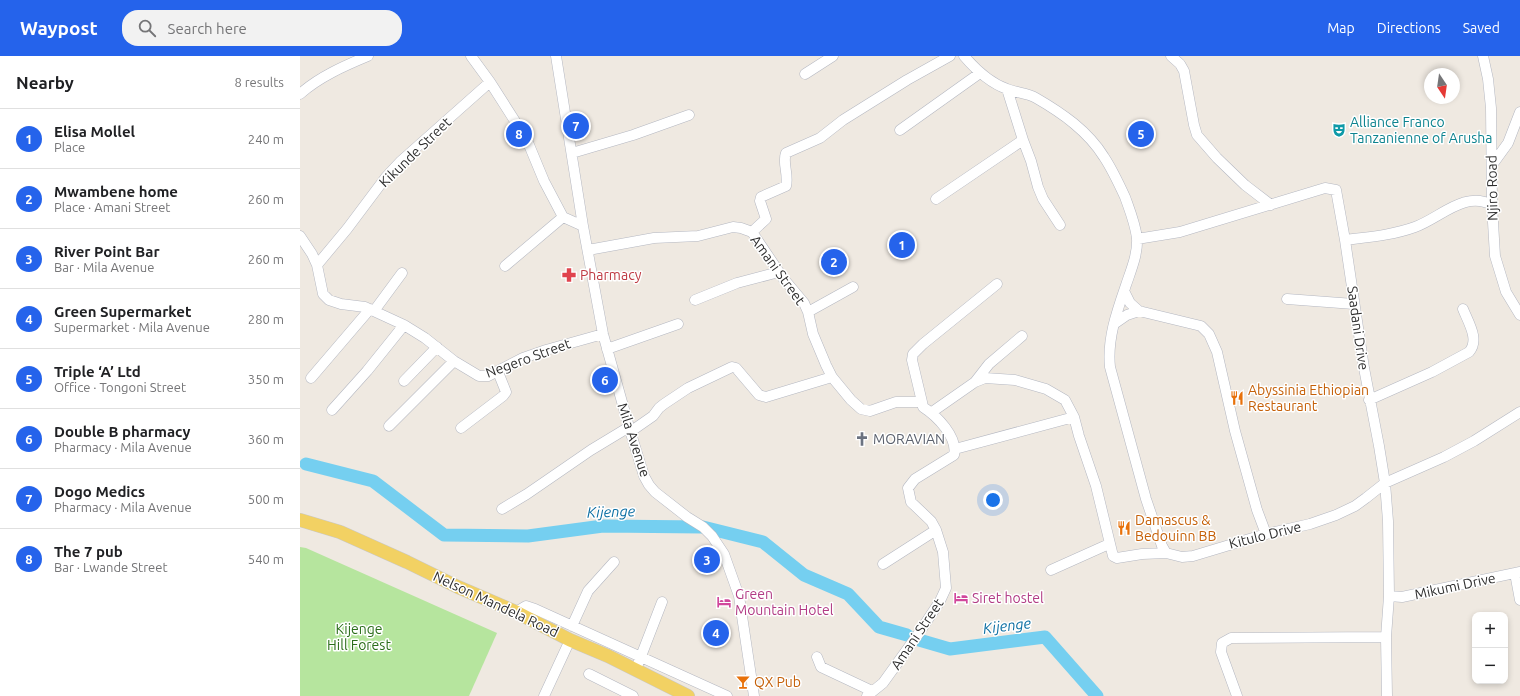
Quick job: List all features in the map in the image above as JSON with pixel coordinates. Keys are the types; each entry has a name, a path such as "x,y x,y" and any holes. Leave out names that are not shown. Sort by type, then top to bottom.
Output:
{"main road":[{"name":"Nelson Mandela Road","path":"300,520 340,532 516,612 570,640 638,664 688,696"}],"street":[{"path":"471,56 490,82 527,140 544,181 563,217 583,226"},
{"name":"Mila Avenue","path":"556,56 583,226 603,334 644,476 655,492 687,517 703,527 712,536 724,554 739,596 754,696"},
{"path":"805,74 833,56"},
{"path":"752,232 766,219 760,201 761,197 786,186 786,153 820,138 850,116 907,80 950,56"},
{"path":"964,56 980,73 996,84 1007,89 1035,97 1076,124 1105,157 1122,191 1134,220 1137,239 1134,261 1114,324 1109,347 1110,368 1146,499 1162,546 1166,552"},
{"path":"1171,56 1180,64 1184,72 1197,135 1217,158 1245,185 1271,204"},
{"name":"Njiro Road","path":"1483,56 1488,79 1491,108 1492,205 1495,256 1506,292 1520,315"},
{"path":"300,94 308,87 325,77 363,57"},
{"path":"900,130 980,73"},
{"name":"Kikunde Street","path":"317,265 347,229 386,177 401,161 490,82"},
{"path":"1007,89 1043,200 1060,225"},
{"path":"1492,165 1508,143 1520,112"},
{"path":"572,153 633,135 689,116"},
{"path":"936,198 1023,140"},
{"name":"Saadani Drive","path":"1137,239 1180,232 1325,188 1336,190 1369,400 1385,483 1388,521 1389,596 1386,637 1387,696"},
{"path":"1345,240 1386,234 1416,227 1452,208 1468,202 1481,200 1492,205"},
{"path":"505,266 563,217"},
{"name":"Amani Street","path":"588,250 654,238 698,236 733,227 742,228 752,232 779,272 797,294 808,312 813,334 832,377 851,400 861,409 870,411 896,402 922,402"},
{"name":"Negero Street","path":"300,236 312,254 317,265 323,294 329,300 341,304 356,305 372,310 404,325 437,347 454,361 475,374 483,377 498,372 523,358 603,334"},
{"path":"695,300 737,283 779,272"},
{"path":"311,378 372,310 402,273"},
{"path":"997,284 923,344 913,354 913,364 922,407 932,412 944,425 955,449 1074,417"},
{"path":"808,312 854,287"},
{"path":"1124,291 1130,303 1139,311 1201,326 1209,334 1217,352 1235,431 1257,510 1266,534"},
{"path":"1287,299 1354,304"},
{"path":"1369,400 1432,372 1469,352 1473,348 1475,342 1463,309"},
{"path":"1114,324 1126,315 1139,311"},
{"path":"607,349 678,324"},
{"path":"332,410 367,371 404,325"},
{"path":"976,382 989,364 1022,336"},
{"path":"404,381 437,347"},
{"path":"389,426 454,361"},
{"path":"502,509 527,494 591,450 653,416 664,404 688,388 732,368 736,368 760,395 766,397 832,377"},
{"path":"461,428 498,400 506,392 498,372"},
{"path":"932,412 976,382 985,378 1016,380 1046,390 1065,400 1074,417 1096,486 1109,544 1051,570"},
{"name":"Kitulo Drive","path":"1109,544 1113,556 1118,558 1166,552 1182,557 1193,556 1266,534 1310,524 1336,515 1360,502 1385,483 1444,457 1474,441 1520,412"},
{"name":"Amani Street","path":"870,694 883,683 919,634 940,601 946,588 943,552 936,530 931,521 911,502 908,488 915,479 954,455 955,449"},
{"path":"883,564 936,530"},
{"path":"572,626 588,591 614,562"},
{"path":"1517,572 1520,600"},
{"name":"Mikumi Drive","path":"1389,596 1402,598 1517,572"},
{"path":"638,664 662,602"},
{"path":"516,612 526,606 536,609 572,626 638,664 727,696"},
{"path":"1237,696 1222,652 1222,643 1230,638 1386,637"},
{"path":"544,696 570,640"},
{"path":"818,657 821,667 870,694"},
{"path":"589,674 629,695"}],"green space":[{"name":"Kijenge Hill Forest","path":"300,547 306,548 497,633 469,696 300,696"}],"waterway":[{"name":"Kijenge","path":"306,464 373,481 444,535 528,536 603,526 703,527 763,542 804,575 848,594 879,627 907,635"},
{"name":"Kijenge","path":"919,640 950,649 1045,637 1097,696"}],"place":[{"name":"Dogo Medics","path":"576,126"},
{"name":"Alliance Franco Tanzanienne of Arusha","path":"1339,130"},
{"name":"The 7 pub","path":"519,134"},
{"name":"Triple ‘A’ Ltd","path":"1141,134"},
{"name":"Elisa Mollel","path":"902,245"},
{"name":"Mwambene home","path":"834,262"},
{"name":"Pharmacy","path":"569,275"},
{"name":"Double B pharmacy","path":"605,380"},
{"name":"Abyssinia Ethiopian Restaurant","path":"1237,398"},
{"name":"MORAVIAN","path":"862,439"},
{"name":"Damascus & Bedouinn BB","path":"1124,528"},
{"name":"River Point Bar","path":"707,560"},
{"name":"Siret hostel","path":"961,598"},
{"name":"Green Mountain Hotel","path":"724,602"},
{"name":"Green Supermarket","path":"716,633"},
{"name":"QX Pub","path":"743,682"}]}
